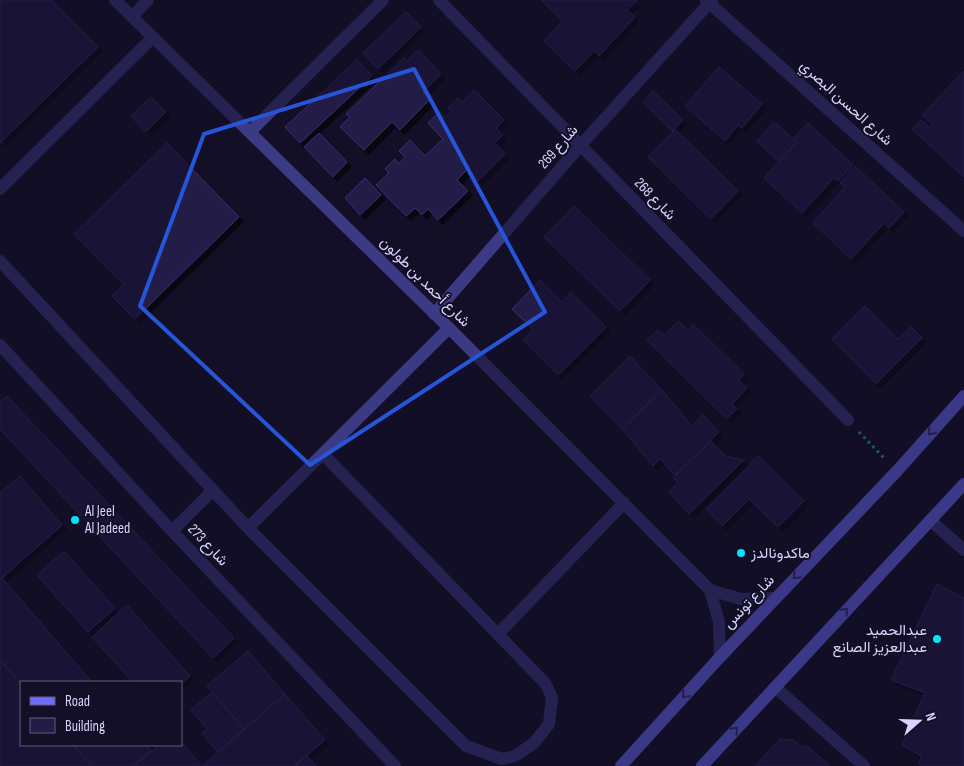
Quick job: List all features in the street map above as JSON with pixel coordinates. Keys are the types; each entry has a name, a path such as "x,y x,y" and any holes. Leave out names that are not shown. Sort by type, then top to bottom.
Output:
{"main road":[{"name":"شارع تونس","path":"621,766 774,598 897,471 964,396"},
{"path":"702,766 964,484"}],"street":[{"name":"شارع أحمد بن طولون","path":"114,0 434,314 710,590 719,622 720,657"},
{"path":"132,17 148,0"},
{"path":"250,132 383,0"},
{"name":"شارع 268","path":"439,0 848,420"},
{"name":"شارع 269","path":"434,314 709,1"},
{"name":"شارع الحسن البصري","path":"709,1 964,230"},
{"path":"0,189 152,37"},
{"path":"0,261 248,528 466,746 502,759 515,756 534,743 549,724 552,697 545,682 323,454"},
{"path":"248,528 448,328"},
{"name":"شارع 273","path":"0,345 172,531 395,766"},
{"path":"172,531 213,490"},
{"path":"498,634 624,503"},
{"path":"930,520 964,550"},
{"name":"شارع أحمد بن طولون","path":"710,590 741,599 774,598"},
{"path":"775,687 864,766"}],"path":[{"path":"848,420 897,471"}],"highlighted area":[{"path":"414,69 545,312 310,465 140,306 204,134"}],"building":[{"path":"0,0 52,0 98,47 0,143"},
{"path":"541,0 637,0 627,10 635,17 599,56 594,51 575,71 544,41 563,21"},
{"path":"406,12 421,27 378,69 363,53"},
{"path":"418,50 441,74 423,92 430,99 400,130 392,122 364,150 340,127 350,117 346,114 404,58 407,61"},
{"path":"357,60 372,76 300,143 285,127"},
{"path":"719,67 762,104 742,128 738,125 725,141 685,106"},
{"path":"964,71 964,177 912,129 921,120 930,128 933,125 922,115"},
{"path":"474,90 504,120 496,128 503,135 495,143 505,154 478,181 467,170 457,180 468,191 438,220 428,209 422,215 415,208 406,216 376,185 389,173 385,169 395,159 399,164 405,157 399,151 410,140 425,156 443,139 428,123 440,111 446,117 452,111 448,108 458,98 462,102"},
{"path":"653,91 683,120 672,131 643,102"},
{"path":"151,97 166,112 146,132 131,116"},
{"path":"774,122 797,142 779,162 757,141"},
{"path":"808,123 853,165 838,181 834,178 802,213 764,178 797,142 793,139"},
{"path":"675,129 738,191 711,219 648,157"},
{"path":"319,133 347,162 333,177 304,147"},
{"path":"167,143 239,217 135,319 112,296 124,285 74,234"},
{"path":"855,166 904,212 889,228 884,223 851,259 813,223 845,187 840,183"},
{"path":"365,178 381,195 360,215 345,198"},
{"path":"574,206 650,280 620,311 544,237"},
{"path":"540,280 562,302 571,292 606,327 558,375 523,340 533,330 512,309"},
{"path":"865,306 898,339 911,327 922,338 876,384 832,339"},
{"path":"678,321 688,330 693,324 744,374 739,380 747,388 732,404 737,409 727,419 647,340 658,330 664,336"},
{"path":"630,356 662,390 622,429 590,396"},
{"path":"662,390 692,426 703,415 719,432 675,475 660,459 653,466 622,429"},
{"path":"7,396 234,638 213,658 0,429 0,402"},
{"path":"711,441 725,456 744,460 689,514 669,492 678,483 673,478"},
{"path":"758,456 804,501 778,527 749,499 722,526 706,509"},
{"path":"20,476 62,525 2,578 91,681 20,681 20,683 0,660 0,493"},
{"path":"64,551 115,608 88,632 37,575"},
{"name":"عبدالحميد عبدالعزيز الصانع","path":"937,584 964,598 964,766 921,766 919,764 921,756 902,745 925,693 891,680"},
{"path":"127,605 190,676 182,683 182,681 132,681 92,637"},
{"path":"248,651 285,694 244,729 207,686"},
{"path":"0,660 20,683 20,746 74,746 92,766 0,766"},
{"path":"212,692 244,729 218,752 202,733 207,729 191,710"},
{"path":"285,694 325,740 294,766 202,766"},
{"path":"780,739 793,740 803,748 806,745 830,766 755,766"},
{"path":"182,743 201,765 199,766 134,766 158,746 182,746"},
{"path":"74,746 147,746 151,750 133,766 92,766"},
{"path":"307,755 316,766 295,766"}],"place":[{"name":"Al Jeel Al Jadeed","path":"75,520"},
{"name":"ماكدونالدز","path":"741,553"},
{"name":"عبدالحميد عبدالعزيز الصانع","path":"937,639"}]}
